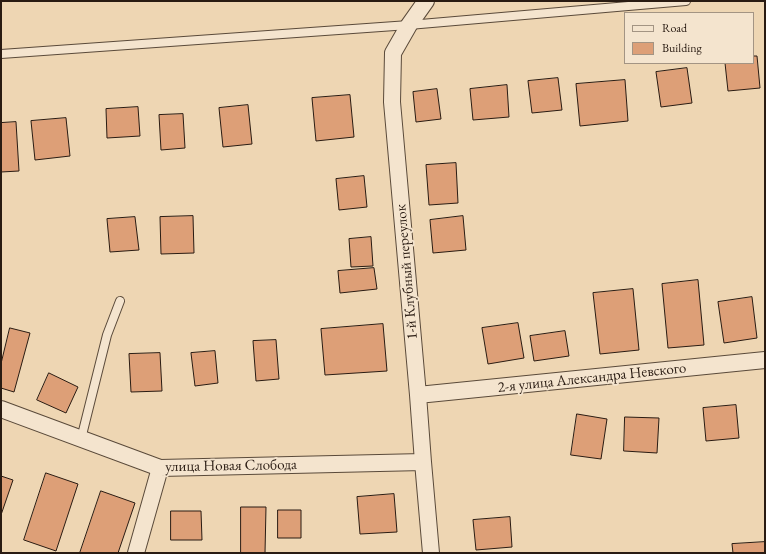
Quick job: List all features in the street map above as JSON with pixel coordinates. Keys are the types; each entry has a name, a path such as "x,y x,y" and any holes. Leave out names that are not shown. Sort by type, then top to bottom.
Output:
{"street":[{"name":"1-й Клубный переулок","path":"426,1 408,25 393,53 392,102 431,553"},
{"name":"2-я улица Александра Невского","path":"418,395 765,360"},
{"name":"улица Новая Слобода","path":"1,409 160,468 423,462"},
{"path":"136,553 160,468"}],"lane":[{"path":"1,54 408,25 686,1"},
{"path":"81,438 107,335 120,301"}],"building":[{"path":"754,56 757,56 760,88 728,91 725,64 754,64"},
{"path":"687,68 692,103 661,107 656,72"},
{"path":"558,78 562,110 532,113 528,81"},
{"path":"625,80 628,121 580,126 576,84"},
{"path":"507,85 509,117 473,120 470,89"},
{"path":"437,89 441,119 416,122 413,92"},
{"path":"350,95 354,137 316,141 312,98"},
{"path":"248,105 252,144 223,147 219,108"},
{"path":"138,107 140,136 107,138 106,109"},
{"path":"183,114 185,148 161,150 159,115"},
{"path":"66,118 70,156 35,160 31,121"},
{"path":"16,122 19,171 1,172 1,123"},
{"path":"456,163 458,203 429,205 426,165"},
{"path":"364,176 367,207 339,210 336,179"},
{"path":"193,216 194,253 161,254 160,217"},
{"path":"463,216 466,250 433,253 430,220"},
{"path":"135,217 139,250 110,252 107,219"},
{"path":"371,237 373,266 351,267 349,239"},
{"path":"374,268 377,289 340,293 338,271"},
{"path":"698,280 704,345 668,348 662,284"},
{"path":"633,289 639,350 600,354 593,293"},
{"path":"752,297 757,338 724,343 718,302"},
{"path":"518,323 524,358 488,364 482,328"},
{"path":"383,324 387,371 325,375 321,329"},
{"path":"10,328 30,333 14,392 1,388 1,364"},
{"path":"565,331 569,356 534,361 530,336"},
{"path":"276,340 279,379 256,381 253,341"},
{"path":"215,351 218,383 195,386 191,353"},
{"path":"160,353 162,391 131,392 129,354"},
{"path":"49,373 78,387 66,413 37,400"},
{"path":"736,405 739,438 706,441 703,408"},
{"path":"577,414 607,419 601,459 571,455"},
{"path":"625,417 659,418 657,453 624,451"},
{"path":"46,473 78,484 56,551 24,540"},
{"path":"1,476 13,480 1,515"},
{"path":"101,491 135,503 118,553 80,553"},
{"path":"394,494 397,532 360,534 357,497"},
{"path":"241,507 266,507 265,553 241,553"},
{"path":"278,510 301,510 301,538 278,538"},
{"path":"171,511 201,511 202,540 171,540"},
{"path":"510,517 512,547 476,550 473,520"},
{"path":"765,542 765,553 733,553 732,544"}]}
